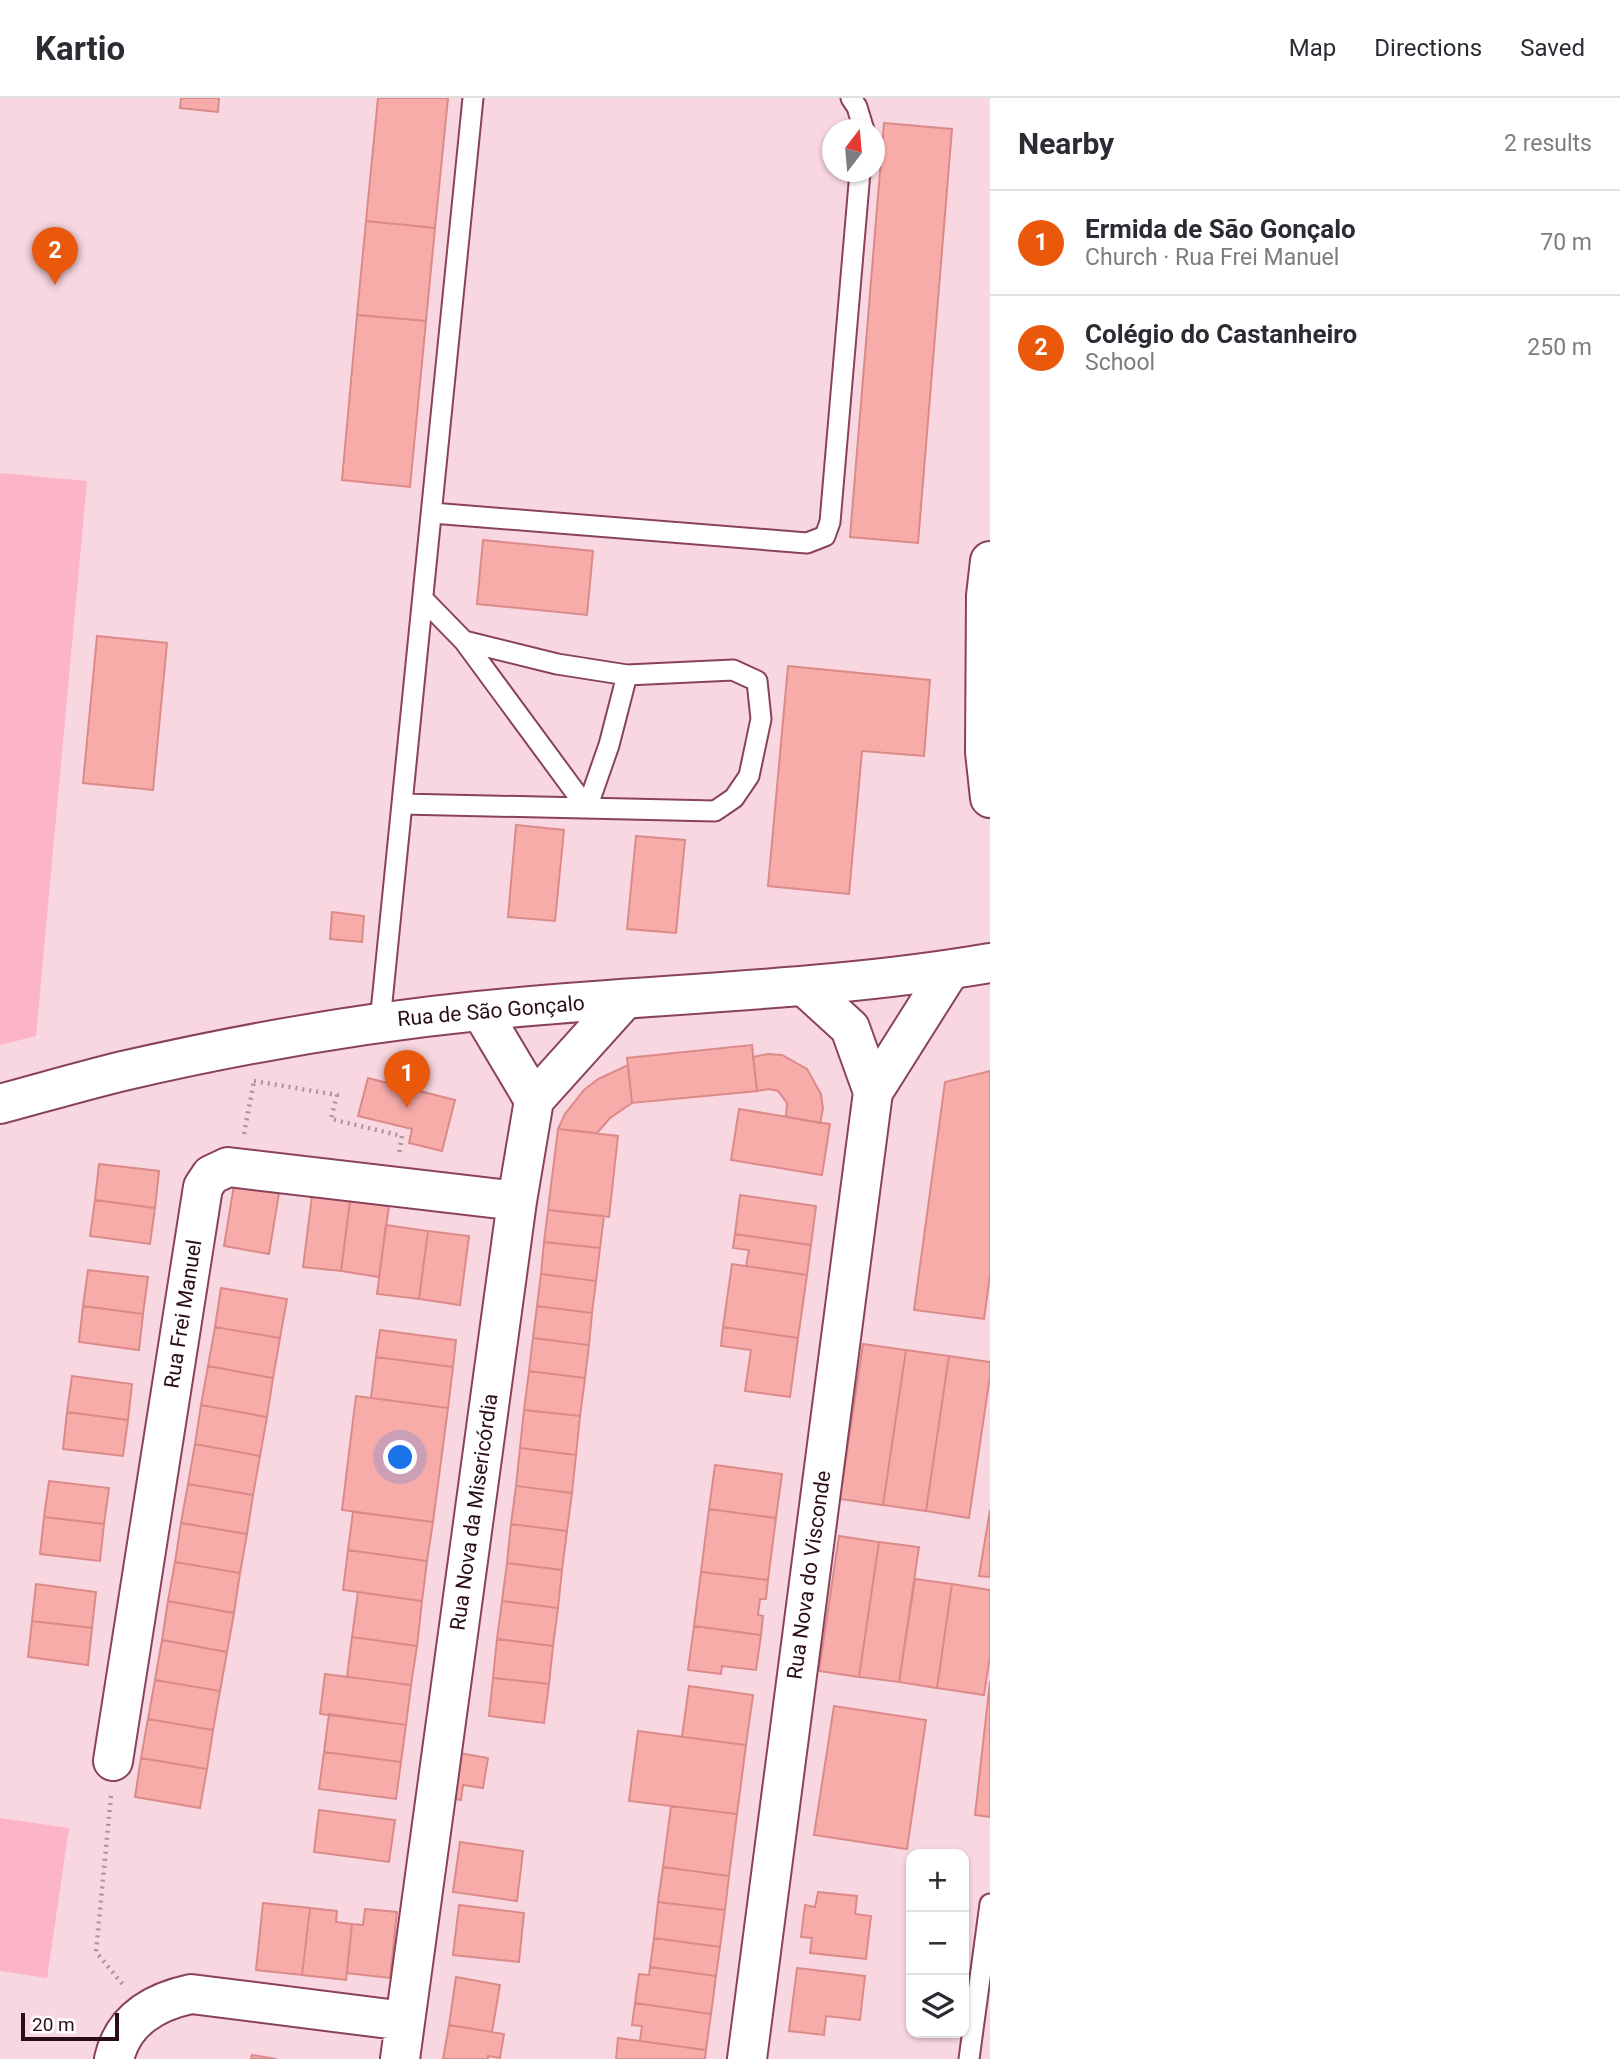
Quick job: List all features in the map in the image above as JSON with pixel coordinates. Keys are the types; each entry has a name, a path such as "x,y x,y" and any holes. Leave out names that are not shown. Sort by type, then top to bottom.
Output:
{"street":[{"path":"990,561 986,596 985,739 990,797"},
{"name":"Rua de São Gonçalo","path":"0,1104 134,1069 261,1042 380,1022 481,1010 804,986 990,963"},
{"name":"Rua Nova do Visconde","path":"747,2059 873,1092 950,970"},
{"name":"Rua Nova do Visconde","path":"804,986 850,1028 873,1092"},
{"path":"481,1010 534,1100 625,999"},
{"name":"Rua Nova da Misericórdia","path":"400,2059 517,1200 534,1100"},
{"name":"Rua Frei Manuel","path":"113,1761 203,1187 211,1175 229,1167 517,1200"},
{"path":"114,2059 127,2029 145,2011 167,1999 191,1994 405,2021"}],"lane":[{"path":"380,1022 474,98"},
{"path":"851,98 861,119"},
{"path":"432,513 807,543 825,536 831,522 859,182"},
{"path":"423,598 464,641 587,808"},
{"path":"402,804 715,811 734,798 749,776 761,719 757,681 733,670 627,675 557,664 464,641"},
{"path":"587,808 609,745 627,675"},
{"path":"969,2059 981,2028 990,1904"}],"path":[{"path":"254,1081 337,1095 331,1119 402,1136"},
{"path":"113,1761 96,1952 145,2011"}],"shaded area":[{"path":"0,473 87,481 36,1036 0,1045"},
{"path":"0,1818 69,1828 47,1978 0,1971"}],"building":[{"path":"181,98 219,98 218,112 180,108"},
{"path":"378,98 448,98 435,228 366,221"},
{"path":"885,123 952,129 918,543 850,537 879,182 885,182"},
{"path":"366,221 435,228 426,321 357,315"},
{"path":"357,315 426,321 410,487 342,480"},
{"path":"483,540 593,551 587,615 477,604"},
{"path":"97,636 167,643 153,790 83,783"},
{"path":"788,666 930,680 924,756 862,751 849,894 768,886"},
{"path":"516,825 564,830 555,921 508,917"},
{"path":"636,836 685,840 676,933 627,929"},
{"path":"332,912 364,916 362,942 330,939"},
{"path":"752,1045 757,1091 632,1103 627,1058"},
{"path":"782,1055 807,1069 821,1094 823,1109 820,1123 786,1117 787,1103 778,1091 757,1091 753,1057"},
{"path":"628,1065 632,1103 610,1118 597,1133 558,1129 565,1114 584,1090 598,1079"},
{"path":"990,1071 990,1275 984,1319 914,1310 945,1082"},
{"path":"368,1078 455,1100 442,1151 409,1143 412,1129 358,1116"},
{"path":"739,1109 830,1124 822,1175 731,1160"},
{"path":"558,1129 618,1136 609,1217 548,1210"},
{"path":"99,1164 159,1171 155,1208 95,1200"},
{"path":"234,1185 279,1193 269,1254 224,1246"},
{"path":"740,1195 816,1206 811,1245 735,1234"},
{"path":"312,1196 350,1201 341,1271 303,1267"},
{"path":"95,1200 155,1208 150,1244 90,1236"},
{"path":"350,1201 389,1206 379,1277 341,1271"},
{"path":"548,1210 604,1216 600,1248 544,1242"},
{"path":"386,1225 428,1231 419,1299 377,1294"},
{"path":"428,1231 469,1236 460,1305 419,1299"},
{"path":"735,1234 811,1245 807,1275 746,1266 749,1250 733,1248"},
{"path":"544,1242 600,1248 596,1281 541,1274"},
{"path":"732,1264 807,1275 798,1338 723,1327"},
{"path":"88,1270 148,1277 143,1314 83,1306"},
{"path":"541,1274 596,1281 592,1313 537,1306"},
{"path":"221,1288 287,1299 280,1338 215,1327"},
{"path":"83,1306 143,1314 139,1350 79,1342"},
{"path":"537,1306 592,1313 589,1345 533,1338"},
{"path":"215,1327 280,1338 273,1378 208,1366"},
{"path":"723,1327 798,1338 790,1397 745,1391 751,1350 721,1346"},
{"path":"380,1330 456,1340 453,1367 376,1357"},
{"path":"533,1338 589,1345 585,1378 529,1371"},
{"path":"863,1344 906,1350 883,1505 840,1499"},
{"path":"906,1350 949,1356 926,1511 883,1505"},
{"path":"949,1356 990,1362 969,1518 926,1511"},
{"path":"376,1357 453,1367 448,1408 371,1398"},
{"path":"208,1366 273,1378 267,1417 201,1405"},
{"path":"529,1371 585,1378 580,1416 524,1410"},
{"path":"72,1376 132,1384 128,1420 67,1412"},
{"path":"356,1396 448,1408 433,1522 342,1510"},
{"path":"201,1405 267,1417 260,1456 195,1444"},
{"path":"524,1410 580,1416 576,1455 520,1448"},
{"path":"67,1412 128,1420 123,1456 63,1449"},
{"path":"195,1444 260,1456 253,1495 188,1484"},
{"path":"520,1448 576,1455 572,1493 516,1486"},
{"path":"715,1465 782,1474 776,1518 709,1509"},
{"path":"49,1481 109,1488 104,1524 44,1517"},
{"path":"188,1484 253,1495 247,1534 181,1523"},
{"path":"516,1486 572,1493 567,1531 511,1524"},
{"path":"709,1509 776,1518 768,1580 701,1572"},
{"path":"990,1510 990,1577 979,1576"},
{"path":"353,1512 433,1522 427,1561 348,1550"},
{"path":"44,1517 104,1524 100,1561 40,1554"},
{"path":"181,1523 247,1534 240,1573 175,1562"},
{"path":"511,1524 567,1531 562,1570 507,1563"},
{"path":"839,1536 879,1542 859,1677 819,1671"},
{"path":"879,1542 919,1547 899,1682 859,1677"},
{"path":"348,1550 427,1561 422,1601 343,1590"},
{"path":"175,1562 240,1573 234,1613 168,1601"},
{"path":"507,1563 562,1570 558,1608 502,1601"},
{"path":"701,1572 768,1580 766,1599 760,1599 758,1615 763,1616 761,1635 694,1626"},
{"path":"915,1579 952,1584 937,1688 899,1682"},
{"path":"36,1584 96,1592 92,1628 32,1621"},
{"path":"952,1584 990,1590 990,1656 984,1695 937,1688"},
{"path":"358,1592 422,1601 417,1646 352,1637"},
{"path":"168,1601 234,1613 227,1652 162,1640"},
{"path":"502,1601 558,1608 553,1646 497,1639"},
{"path":"32,1621 92,1628 88,1665 28,1657"},
{"path":"694,1626 761,1635 756,1670 722,1666 721,1674 688,1670"},
{"path":"352,1637 417,1646 411,1685 347,1677"},
{"path":"497,1639 553,1646 549,1684 493,1678"},
{"path":"162,1640 227,1652 220,1691 155,1680"},
{"path":"325,1674 411,1685 406,1725 320,1714"},
{"path":"493,1678 549,1684 544,1723 489,1716"},
{"path":"155,1680 220,1691 213,1730 148,1719"},
{"path":"990,1681 990,1817 975,1815"},
{"path":"689,1686 753,1695 746,1745 682,1737"},
{"path":"834,1706 926,1720 907,1849 814,1835"},
{"path":"329,1714 406,1725 401,1762 324,1752"},
{"path":"148,1719 213,1730 207,1769 141,1758"},
{"path":"638,1731 746,1745 737,1814 629,1801"},
{"path":"448,1751 488,1758 483,1788 463,1785 461,1800 440,1796"},
{"path":"324,1752 401,1762 396,1799 319,1789"},
{"path":"141,1758 207,1769 200,1808 135,1797"},
{"path":"671,1806 737,1814 729,1876 663,1867"},
{"path":"319,1810 395,1820 389,1862 314,1852"},
{"path":"460,1842 523,1851 517,1901 453,1892"},
{"path":"663,1867 729,1876 725,1910 658,1902"},
{"path":"818,1892 857,1896 855,1914 871,1916 866,1959 810,1953 812,1938 801,1937 805,1905 815,1907"},
{"path":"658,1902 725,1910 720,1947 654,1938"},
{"path":"263,1903 310,1908 302,1975 256,1970"},
{"path":"459,1905 524,1913 519,1962 453,1955"},
{"path":"310,1908 337,1911 336,1922 352,1924 346,1980 302,1975"},
{"path":"365,1909 397,1912 390,1978 347,1973 352,1924 363,1925"},
{"path":"654,1938 720,1947 716,1976 650,1967"},
{"path":"650,1967 716,1976 711,2014 635,2003 639,1974 649,1975"},
{"path":"797,1968 865,1976 860,2020 826,2016 824,2035 789,2031"},
{"path":"456,1977 500,1985 492,2032 449,2025"},
{"path":"635,2003 711,2014 706,2050 640,2041 642,2026 632,2025"},
{"path":"449,2025 504,2034 500,2058 488,2056 488,2059 443,2059"},
{"path":"618,2038 706,2050 705,2059 616,2059"},
{"path":"252,2055 276,2059 251,2059"}],"place":[{"name":"Colégio do Castanheiro","path":"55,285"},
{"name":"Ermida de São Gonçalo","path":"407,1108"}]}
